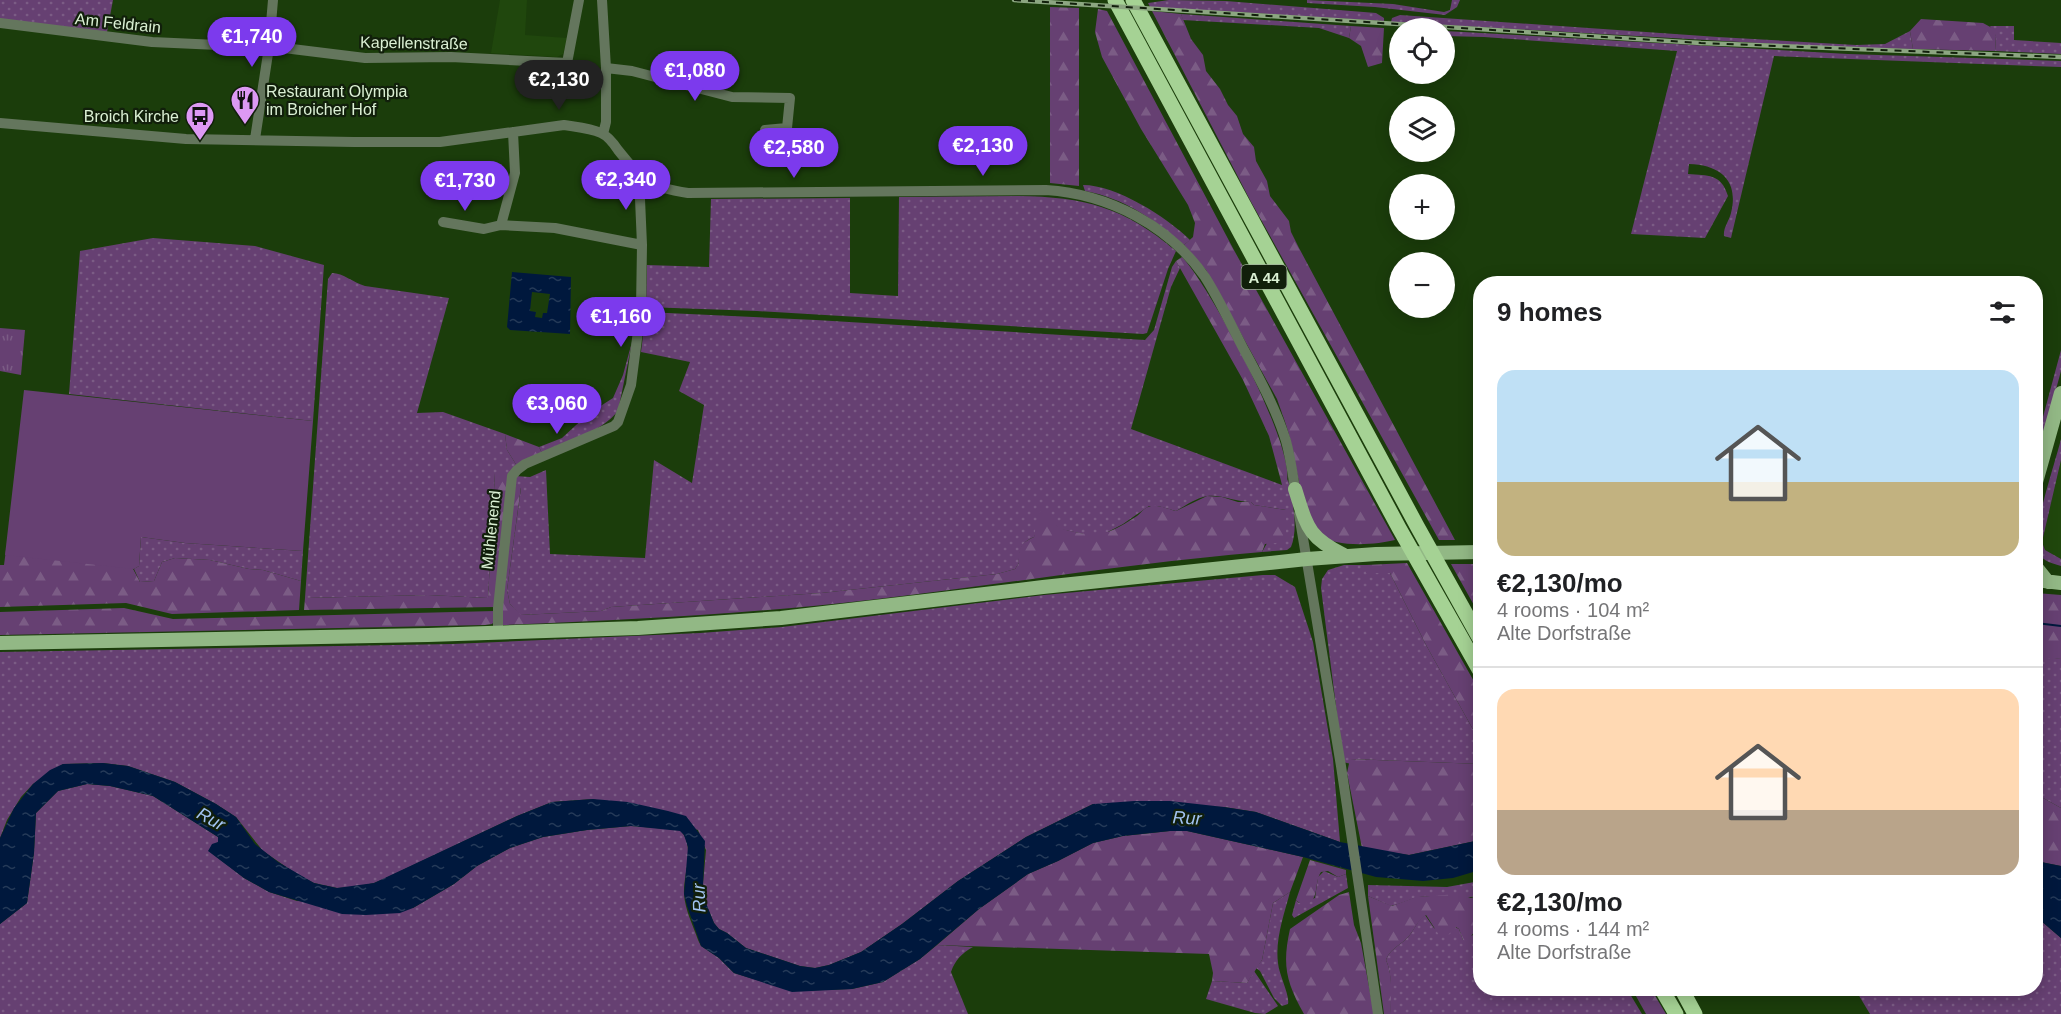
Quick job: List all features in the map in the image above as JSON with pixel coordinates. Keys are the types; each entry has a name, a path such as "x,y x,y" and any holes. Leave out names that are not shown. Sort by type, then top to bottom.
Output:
{"highway":[{"name":"A 44","path":"1115,0 1399,528 1473,659"},
{"name":"A 44","path":"1132,0 1473,626"},
{"path":"1666,996 1676,1014"},
{"path":"1685,996 1695,1014"}],"main road":[{"path":"2043,457 2061,393"},
{"path":"1295,489 1306,524 1312,534 1325,545 1346,556"},
{"path":"0,643 638,628 781,618 1043,586 1307,559 1473,552"}],"street":[{"path":"255,139 269,47 273,0"},
{"name":"Kapellenstraße","path":"269,47 365,58 451,57 567,63 579,0"},
{"path":"602,0 606,68 606,122 603,134"},
{"name":"Am Feldrain","path":"0,23 152,42 269,47"},
{"path":"606,68 632,71 732,97 790,98 787,128 765,130"},
{"path":"0,123 186,139 440,142 564,125 603,134 639,176 657,187 688,193 1046,190 1089,196 1121,208 1158,230 1192,260 1205,277 1262,384 1286,441 1343,782 1378,1014"},
{"path":"501,225 515,173 513,132"},
{"name":"Mühlenend","path":"498,633 498,608 512,476 525,464 614,426 618,422 631,385 641,308 642,246 639,176"},
{"path":"443,222 484,229 501,225 555,228 642,246"}],"shaded area":[{"path":"500,0 527,0 525,35 567,38 563,54 557,57 491,53"},
{"path":"2061,460 2061,559 2045,550 2043,538"}],"green space":[{"path":"0,0 113,0 107,32 0,20"},
{"path":"1169,0 1226,1 1376,13 1384,18 1384,21 1150,7 1148,3"},
{"path":"1307,0 1393,4 1444,12 1450,10 1452,0 1460,0 1457,7 1445,15 1375,7 1307,3"},
{"path":"1050,7 1079,8 1079,186 1050,183"},
{"path":"1098,9 1107,11 1235,252 1395,540 1366,544 1335,542 1319,534 1314,527 1305,505 1290,437 1277,399 1206,270 1184,245 1193,237 1195,223 1188,205 1141,129 1102,57 1095,32"},
{"path":"1152,11 1181,14 1191,39 1203,55 1206,71 1237,116 1243,134 1254,147 1256,161 1267,181 1270,196 1289,221 1291,232 1299,248 1455,540 1439,540 1250,200"},
{"path":"1181,14 1351,26 1349,38 1319,28 1183,20"},
{"path":"1400,15 1443,18 1392,18"},
{"path":"1455,19 1856,45 1885,44 1910,31 1913,49 1847,48 1455,26"},
{"path":"1921,19 1983,23 1994,29 1995,51 1913,49 1910,31"},
{"path":"1351,26 1384,28 1382,63 1368,67 1361,46 1349,38"},
{"path":"1990,26 2014,26 2014,40 2061,43 2061,54 1995,51 1996,36"},
{"path":"1455,32 1848,54 2061,61 2061,67 1774,56 1731,238 1724,236 1733,202 1730,184 1725,177 1710,168 1689,164 1688,174 1718,179 1728,196 1705,238 1631,234 1677,51 1455,36"},
{"path":"1083,185 1096,186 1125,196 1155,212 1190,240 1184,245 1138,211 1113,199 1085,191"},
{"path":"1018,196 1064,199 1103,207 1139,224 1176,251 1147,333 646,307 647,265 709,267 711,199 850,198 850,293 898,296 899,197"},
{"path":"153,238 255,246 324,265 313,421 69,394 80,251"},
{"path":"1182,257 1211,299 1248,366 1277,434 1286,462 1287,481 1281,481 1269,436 1243,380 1176,261"},
{"path":"1176,261 1180,268 1171,287 1131,429 1282,485 1281,481 1288,479 1295,522 1291,547 1287,550 1262,552 1286,510 1223,497 1207,496 1176,511 1149,506 1123,524 1104,534 1093,536 1060,529 1054,523 1036,532 1034,537 1024,544 1015,569 997,574 821,593 611,607 601,611 520,615 510,604 507,590 521,488 513,482 515,476 530,477 546,470 550,554 645,558 654,460 692,483 704,405 679,391 690,362 641,352 646,312 1145,340 1154,330 1172,267"},
{"path":"332,273 365,286 449,298 417,413 443,412 505,434 507,450 517,466 509,475 495,473 488,598 428,595 305,598 328,279"},
{"path":"0,328 25,330 21,375 0,371"},
{"path":"633,338 618,411 593,431 543,455 539,447 562,438 588,414 613,398 623,375"},
{"path":"2061,350 2061,371 2043,437 2043,417"},
{"path":"24,390 313,421 303,551 185,543 141,537 139,566 134,569 5,555"},
{"path":"505,434 539,447 543,455 517,466 507,450"},
{"path":"2061,439 2061,460 2043,538 2043,505"},
{"path":"502,471 509,475 496,607 304,610 305,598 428,595 488,598 495,473"},
{"path":"513,482 521,487 507,590 510,604 521,615 601,611 611,607 821,593 997,574 1015,569 1019,563 1021,547 1034,537 1038,513 1043,510 1052,515 1056,525 1061,528 1098,534 1113,530 1151,506 1176,511 1207,496 1222,497 1286,510 1286,542 1265,544 1262,552 1163,562 823,605 686,616 502,625 500,607"},
{"path":"141,537 185,543 303,551 301,581 263,570 210,560 175,558 162,562 154,581 140,582 134,569 139,566"},
{"path":"2043,545 2045,550 2061,559 2061,566 2043,558"},
{"path":"6,550 132,567 140,582 154,581 162,562 175,558 210,560 263,570 301,581 299,610 172,614 126,603 0,607 0,565 4,565"},
{"path":"1407,563 1473,680 1473,729 1426,645 1390,573 1366,573 1366,565"},
{"path":"1451,564 1473,564 1473,603"},
{"path":"1344,565 1366,565 1366,573 1390,573 1426,645 1473,729 1473,764 1351,759 1351,764 1343,762 1321,588 1322,579 1328,570"},
{"path":"1275,575 1295,587 1313,642 1333,759 1340,842 1256,812 1224,807 1093,804 1026,837 958,881 861,952 815,968 800,966 746,948 719,929 705,901 703,884 706,850 698,830 593,799 552,802 517,816 388,877 374,883 354,887 337,888 314,883 298,875 263,851 236,817 216,804 175,782 128,766 103,763 63,764 33,784 21,797 7,820 0,838 0,652 452,644 700,633 782,627 1044,595"},
{"path":"2043,594 2061,595 2061,659 2043,658"},
{"path":"124,608 173,619 495,611 496,620 492,624 485,625 0,635 0,612"},
{"path":"2043,656 2061,659 2061,808 2043,798"},
{"path":"1350,759 1473,764 1473,841 1409,855 1362,848 1347,773"},
{"path":"87,784 110,786 153,796 218,837 218,842 209,851 244,878 269,892 297,901 413,908 454,884 477,866 510,848 543,837 631,826 680,830 685,837 688,852 684,894 698,940 701,946 719,958 734,973 792,991 852,989 883,982 920,959 937,945 973,947 959,957 951,972 968,1014 0,1014 0,924 27,903 34,853 36,813 58,791"},
{"path":"2043,798 2061,808 2061,866 2043,862"},
{"path":"1187,831 1303,857 1290,892 1273,903 1262,960 1247,983 1212,981 1213,973 1209,954 937,945 979,909 1028,874 1093,843 1123,836"},
{"path":"1310,860 1346,870 1346,874 1338,877 1328,871 1321,872 1312,901 1302,905 1296,900"},
{"path":"1324,871 1338,877 1346,874 1348,888 1294,918 1292,915 1296,900 1299,903 1315,898 1318,877"},
{"path":"1473,882 1473,897 1419,897 1391,906 1368,896 1368,885 1447,887"},
{"path":"1290,892 1277,954 1288,1000 1288,1004 1282,1006 1274,998 1260,971 1256,968 1262,960 1273,903"},
{"path":"1349,892 1374,1014 1304,1014 1287,973 1286,953 1290,929 1339,895"},
{"path":"1459,894 1473,897 1473,934 1468,941 1463,940 1456,927 1449,934 1439,935 1426,915 1423,917 1409,936 1387,957 1391,980 1391,1014 1384,1014 1368,896 1392,906 1416,897"},
{"path":"1425,915 1434,928 1448,934 1455,927 1459,929 1463,940 1473,935 1473,996 1631,996 1642,1014 1391,1014 1391,980 1386,960 1389,953 1409,936"},
{"path":"2043,923 2061,938 2061,1014 1870,1014 1859,996 2043,996"},
{"path":"1254,971 1278,1006 1265,1014 1206,999 1212,981 1247,983"},
{"path":"1636,996 1655,996 1666,1014 1646,1014"}],"water":[{"path":"512,272 571,277 570,334 510,330 507,327","holes":["532,292 550,294 547,313 543,313 542,318 535,317 536,312 530,311"]},
{"name":"Rur","path":"103,763 128,766 175,782 236,817 255,844 278,862 314,883 337,888 374,883 552,802 593,799 628,802 668,811 686,816 705,841 703,884 705,901 719,929 746,948 800,966 815,968 861,952 958,881 1026,837 1093,804 1170,801 1256,812 1340,842 1409,855 1473,841 1473,872 1453,878 1423,881 1376,877 1303,857 1187,831 1123,836 1093,843 1028,874 979,909 920,959 883,982 852,989 792,992 734,973 719,958 701,946 684,894 688,847 680,831 631,826 543,837 510,848 477,866 454,884 400,913 342,914 269,892 244,878 208,851 212,844 218,842 218,837 153,796 110,786 87,784 58,791 36,813 34,853 27,903 0,924 0,838 14,808 33,784 50,770 63,764"},
{"path":"2043,862 2061,866 2061,938 2043,923"}],"waterway":[{"path":"2043,624 2061,626"}],"railway":[{"path":"1014,0 1701,43 2061,57"}],"place":[{"name":"Restaurant Olympia im Broicher Hof","path":"245,126"},
{"name":"Broich Kirche","path":"200,142"}]}
